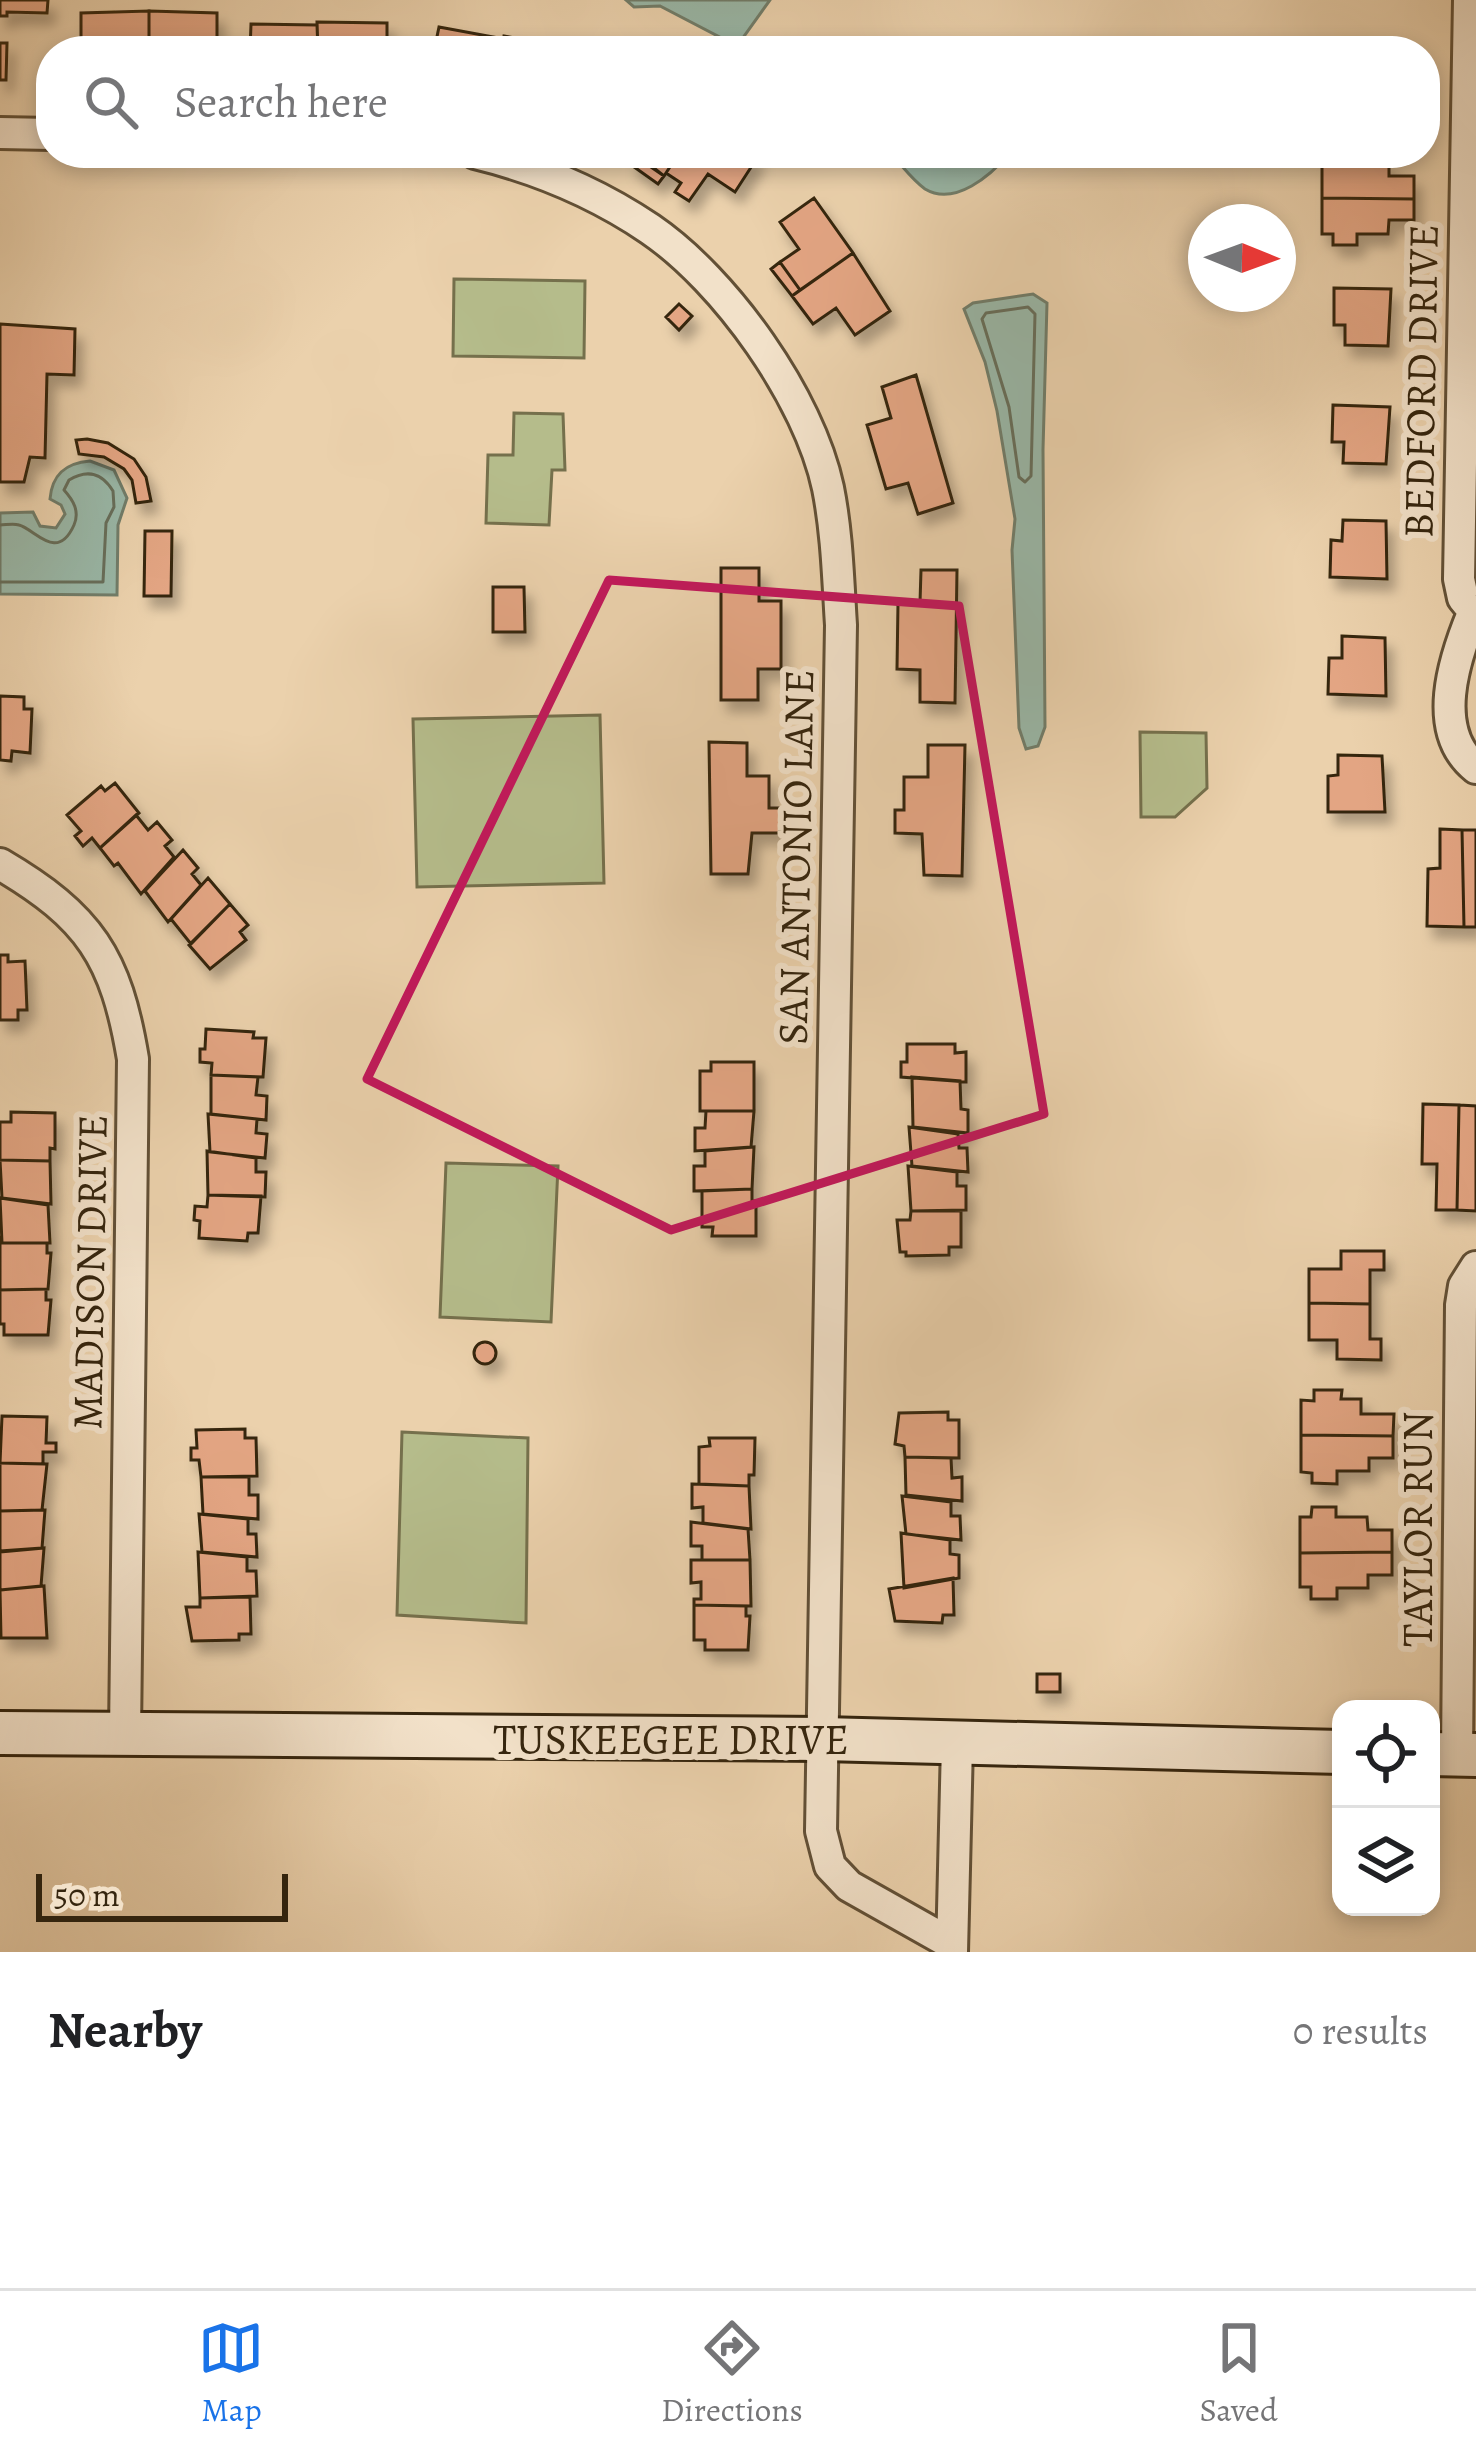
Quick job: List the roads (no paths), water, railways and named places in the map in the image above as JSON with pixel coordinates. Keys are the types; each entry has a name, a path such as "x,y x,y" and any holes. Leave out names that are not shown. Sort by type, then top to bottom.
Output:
{"street":[{"name":"BEDFORD DRIVE","path":"1469,0 1459,579 1463,598 1475,613"},
{"path":"0,133 36,134"},
{"name":"SAN ANTONIO LANE","path":"527,168 607,203 653,231 684,258 756,336 785,381 827,484 836,538 841,625 821,1831 830,1866 849,1886 952,1948"},
{"path":"1475,613 1458,650 1450,716 1454,744 1476,768"},
{"name":"MADISON DRIVE","path":"0,864 66,909 101,949 123,999 133,1059 125,1734"},
{"name":"TAYLOR RUN","path":"1455,1754 1461,1305 1464,1286 1476,1267"},
{"path":"1461,1305 1468,1333 1476,1342"},
{"name":"TUSKEEGEE DRIVE","path":"0,1732 823,1739 1332,1752"},
{"path":"952,1948 957,1744"}],"water":[{"path":"626,0 770,0 744,36 718,36 660,6 634,7"},
{"path":"903,168 995,168 972,186 948,194 925,189"},
{"path":"1033,294 1047,303 1045,727 1038,746 1026,749 1019,728 1015,519 997,411 985,362 964,309 973,303"},
{"path":"90,461 114,470 127,498 118,525 117,595 0,594 0,513 33,512 40,526 56,528 65,514 50,499 57,477 73,464"}]}
